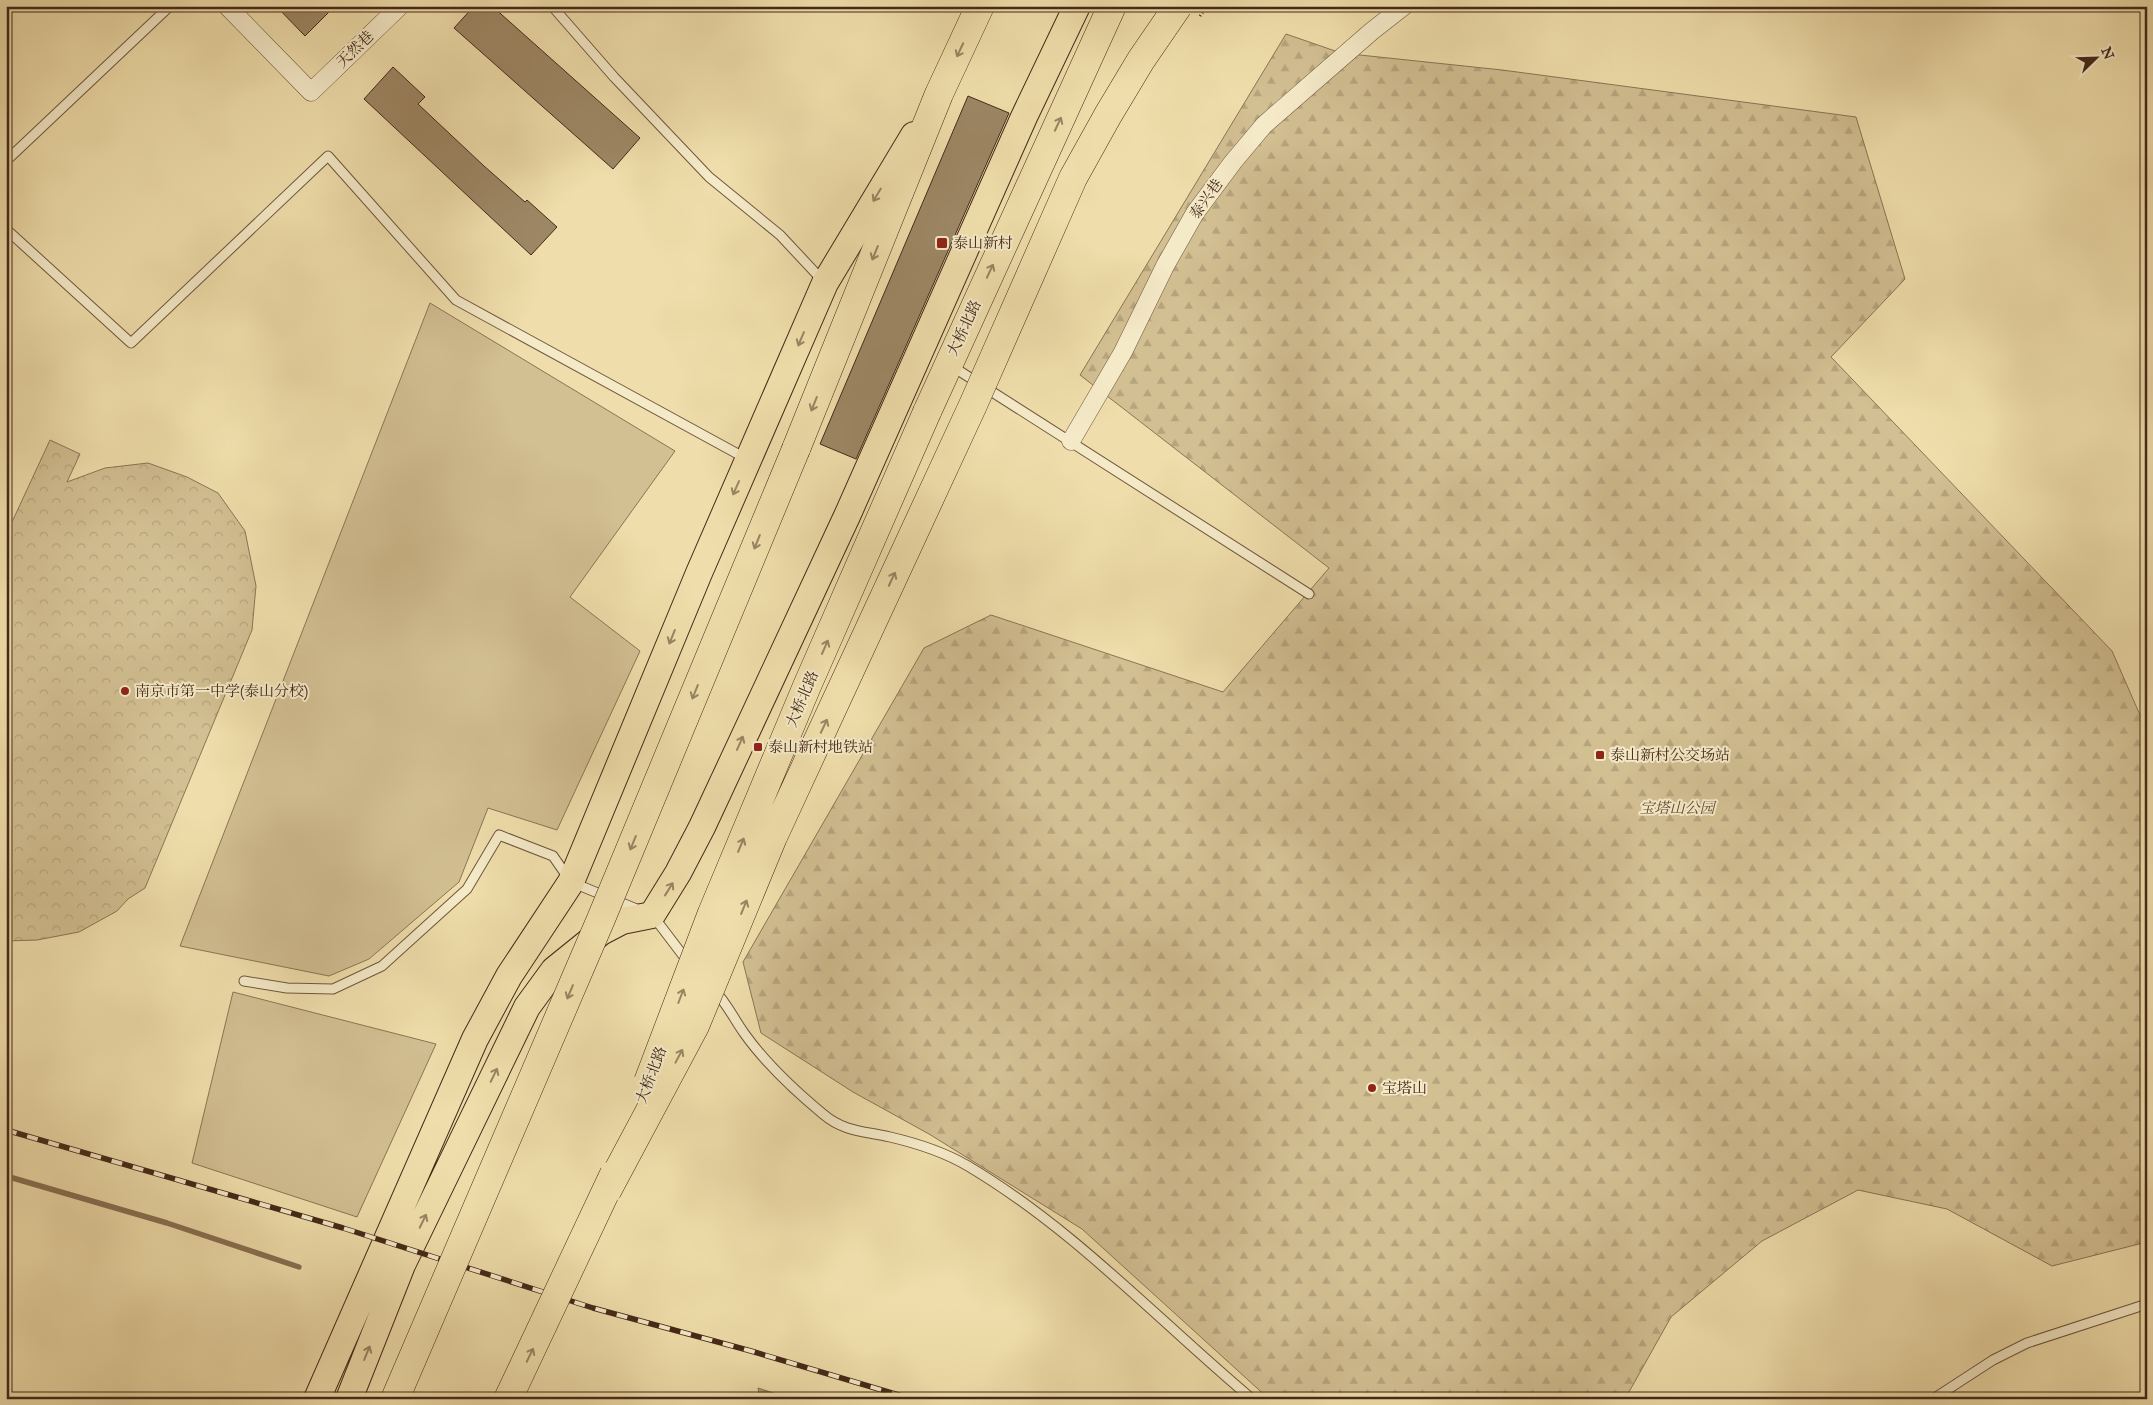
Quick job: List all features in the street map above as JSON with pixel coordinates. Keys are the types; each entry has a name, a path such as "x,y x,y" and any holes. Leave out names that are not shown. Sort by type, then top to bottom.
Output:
{"highway":[{"path":"395,1399 601,919 796,449 939,94 980,6"},
{"name":"大桥北路","path":"508,1399 607,1191 712,913 807,686 948,364 1112,6"},
{"path":"607,1191 695,1026 773,837 974,406 1073,178 1117,99 1178,6"}],"main road":[{"path":"349,1399 402,1265 527,1007 554,970 601,932 622,921 652,915 678,873 702,827 847,516 1024,117 1077,6"},
{"path":"316,1399 475,1039 509,976 571,882 699,573 825,283 939,94"}],"street":[{"name":"天然巷","path":"227,6 311,92 400,6"},
{"name":"泰兴巷","path":"1071,441 1122,352 1195,212 1233,162 1264,125 1372,31 1404,6"}],"lane":[{"path":"6,161 170,6"},
{"path":"552,6 614,77 709,177 780,235 825,283"},
{"path":"6,229 132,343 328,156 456,300 749,460"},
{"path":"948,364 1309,594"},
{"path":"244,981 287,988 333,989 382,966 467,889 499,835 553,856 571,882 652,915 700,977 717,993 744,1033 771,1067 824,1115 847,1129 889,1137 936,1152 966,1165 1020,1200 1074,1241 1201,1356 1252,1399"},
{"path":"1932,1399 1993,1360 2027,1343 2147,1304"}],"green space":[{"name":"宝塔山公园","path":"1286,34 1341,53 1502,70 1856,117 1905,279 1831,357 2112,651 2147,731 2147,1242 2052,1266 1947,1209 1858,1190 1762,1241 1671,1317 1625,1399 1269,1399 1082,1229 929,1134 853,1092 761,1033 743,962 924,648 991,615 1223,692 1329,568 1080,375"},
{"path":"430,303 675,451 570,597 640,651 557,830 488,808 459,882 369,959 329,976 180,946"},
{"path":"50,440 80,454 67,482 105,468 148,463 187,477 218,493 245,531 256,586 252,630 145,888 128,899 117,911 79,932 37,940 6,941 6,535"},
{"path":"233,992 436,1044 357,1217 192,1163"}],"water":[{"path":"758,1388 792,1399 760,1399"}],"building":[{"path":"276,6 335,6 305,36"},
{"path":"474,6 492,6 640,138 613,169 454,28"},
{"path":"393,67 425,97 418,104 484,166 557,227 531,255 364,99"},
{"path":"968,96 1009,113 856,459 820,444"}],"waterway":[{"path":"6,1176 167,1223 299,1267"}],"railway":[{"path":"6,1130 343,1228 593,1308 751,1351 912,1399"}],"place":[{"name":"泰山新村","path":"942,243"},
{"name":"南京市第一中学(泰山分校)","path":"125,691"},
{"name":"泰山新村地铁站","path":"758,747"},
{"name":"泰山新村公交场站","path":"1600,755"},
{"name":"宝塔山","path":"1372,1088"}]}
